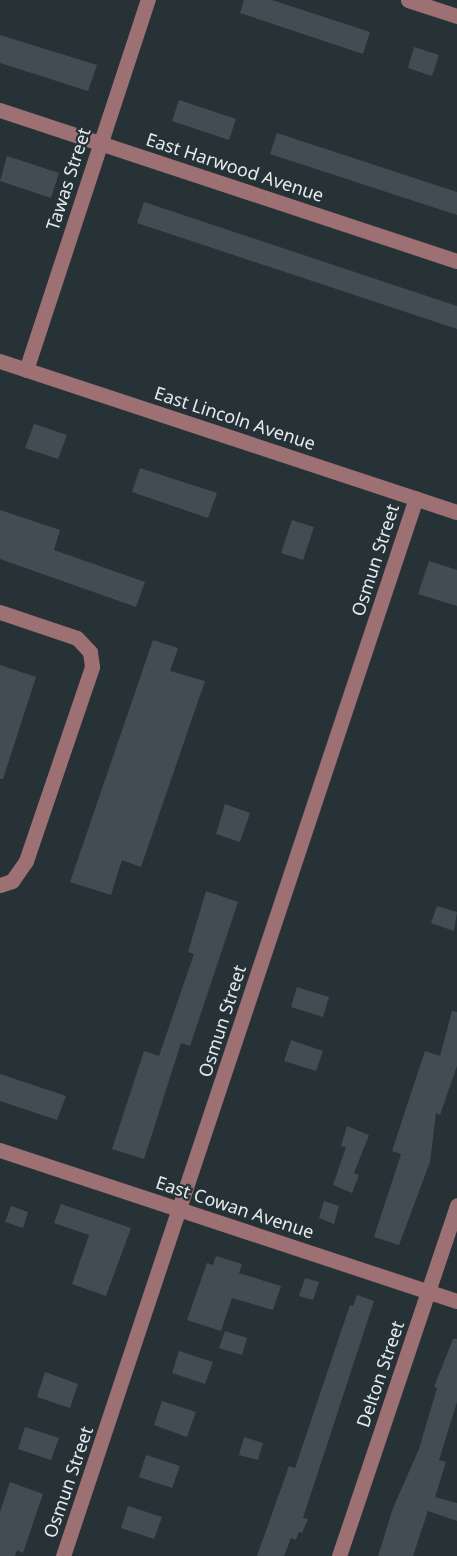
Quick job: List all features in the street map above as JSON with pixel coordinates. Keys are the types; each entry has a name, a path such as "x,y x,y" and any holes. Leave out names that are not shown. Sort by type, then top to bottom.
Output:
{"street":[{"name":"Tawas Street","path":"26,370 148,0"},
{"path":"408,0 457,16"},
{"name":"East Harwood Avenue","path":"0,110 457,261"},
{"name":"East Lincoln Avenue","path":"1,364 26,370 457,512"},
{"name":"Osmun Street","path":"63,1556 416,498"},
{"path":"0,612 77,638 86,645 92,660 26,861 12,881 0,885"},
{"name":"East Cowan Avenue","path":"0,1149 457,1301"},
{"name":"Delton Street","path":"339,1556 457,1205"}],"building":[{"path":"244,0 272,0 370,32 363,54 240,13"},
{"path":"0,35 97,65 88,91 0,63"},
{"path":"414,47 439,55 432,76 408,68"},
{"path":"179,100 236,119 229,140 172,121"},
{"path":"277,133 457,192 457,215 270,154"},
{"path":"7,156 59,173 51,198 0,181"},
{"path":"144,202 457,306 457,329 137,223"},
{"path":"34,424 67,435 58,459 25,448"},
{"path":"140,468 217,493 208,518 132,492"},
{"path":"0,510 60,530 54,550 145,582 136,607 0,559"},
{"path":"292,520 314,527 303,560 281,553"},
{"path":"429,561 457,570 457,606 418,594"},
{"path":"153,640 178,648 170,671 205,681 141,867 122,860 111,895 70,882"},
{"path":"0,665 36,677 3,779 0,779"},
{"path":"225,804 250,813 240,842 216,834"},
{"path":"206,891 238,902 190,1046 181,1043 144,1159 112,1149 144,1051 159,1056 194,954 188,952"},
{"path":"437,906 457,912 454,931 431,923"},
{"path":"297,987 329,997 323,1017 291,1007"},
{"path":"452,1011 457,1012 457,1066 440,1115 436,1113 430,1162 399,1245 374,1237 401,1154 392,1151 425,1051 440,1056"},
{"path":"291,1040 323,1051 316,1071 284,1061"},
{"path":"0,1074 66,1096 57,1120 0,1101"},
{"path":"347,1126 369,1135 354,1173 359,1175 352,1193 333,1185 346,1147 341,1146"},
{"path":"324,1201 339,1206 334,1224 319,1218"},
{"path":"61,1204 131,1228 106,1296 72,1284 89,1235 54,1223"},
{"path":"11,1206 28,1212 23,1228 5,1222"},
{"path":"216,1256 242,1264 239,1273 281,1286 273,1310 232,1298 221,1331 187,1320 207,1263 213,1265"},
{"path":"305,1278 319,1282 313,1300 299,1296"},
{"path":"357,1295 374,1301 303,1518 308,1519 296,1540 291,1538 284,1556 257,1556 289,1466 295,1468 350,1305 353,1306"},
{"path":"225,1331 247,1338 242,1355 219,1348"},
{"path":"453,1339 457,1339 457,1402 439,1460 446,1462 435,1497 457,1503 457,1521 428,1511 413,1556 378,1556 393,1508 419,1449 437,1388 434,1387"},
{"path":"179,1351 213,1362 205,1384 172,1373"},
{"path":"45,1372 78,1384 70,1408 37,1397"},
{"path":"162,1401 196,1412 187,1437 154,1425"},
{"path":"25,1427 59,1438 51,1460 18,1449"},
{"path":"244,1437 263,1443 258,1460 239,1455"},
{"path":"146,1455 180,1466 172,1488 139,1477"},
{"path":"10,1482 43,1494 23,1553 17,1550 15,1556 0,1556 0,1512"},
{"path":"128,1506 162,1517 154,1539 121,1528"}]}
